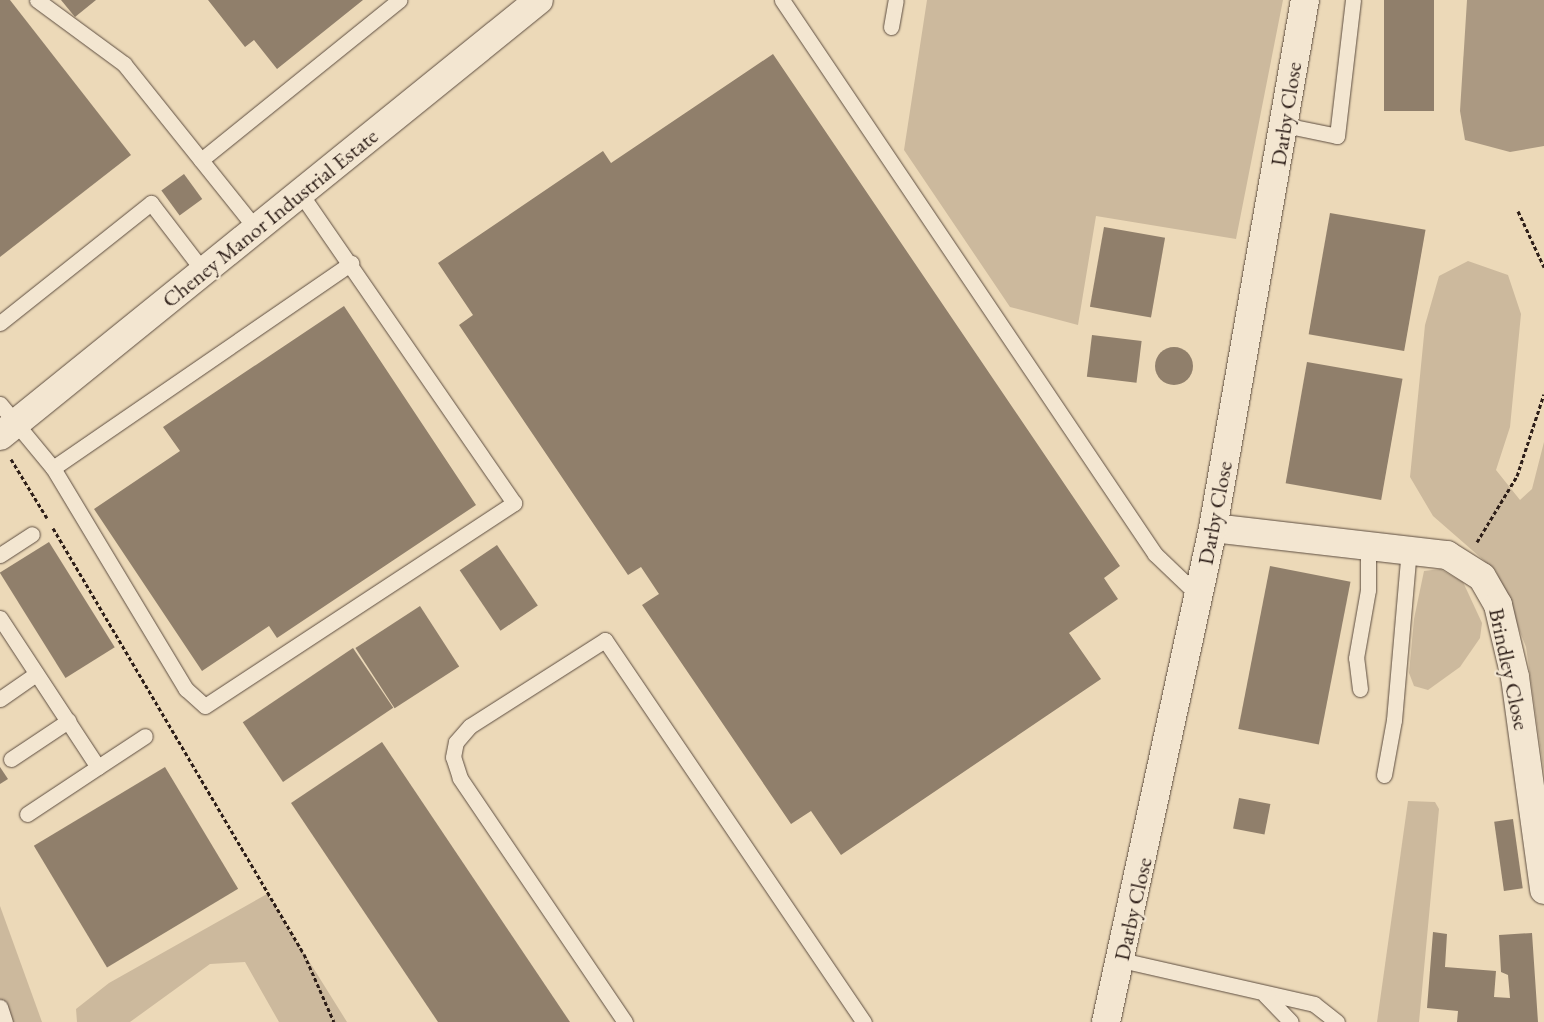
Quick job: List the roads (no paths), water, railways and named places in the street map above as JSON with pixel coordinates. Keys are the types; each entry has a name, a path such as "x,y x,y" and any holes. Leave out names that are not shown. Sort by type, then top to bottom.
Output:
{"street":[{"name":"Cheney Manor Industrial Estate","path":"6,429 301,194 539,0"},
{"name":"Darby Close","path":"1106,1022 1200,596 1305,0"},
{"name":"Brindley Close","path":"1213,528 1409,550 1464,562 1482,576 1498,605 1515,678 1544,890"}],"lane":[{"path":"36,0 124,64 256,229"},
{"path":"201,160 399,0"},
{"path":"782,0 1155,554 1200,596"},
{"path":"891,27 896,0"},
{"path":"1284,125 1337,136 1353,0"},
{"path":"6,429 52,468 186,689 205,706 514,503 301,194"},
{"path":"0,323 152,203 204,272"},
{"path":"52,468 350,263"},
{"path":"0,555 32,534"},
{"path":"1360,689 1356,658 1368,590 1368,546"},
{"path":"1384,775 1394,720 1409,550"},
{"path":"1,623 98,767"},
{"path":"625,1022 460,778 453,758 456,742 470,726 605,640 864,1022"},
{"path":"0,700 36,674"},
{"path":"11,759 68,722"},
{"path":"26,814 145,736"},
{"path":"1121,960 1314,1004 1338,1022"},
{"path":"1262,993 1290,1022"},
{"path":"0,1007 5,1022"}]}
